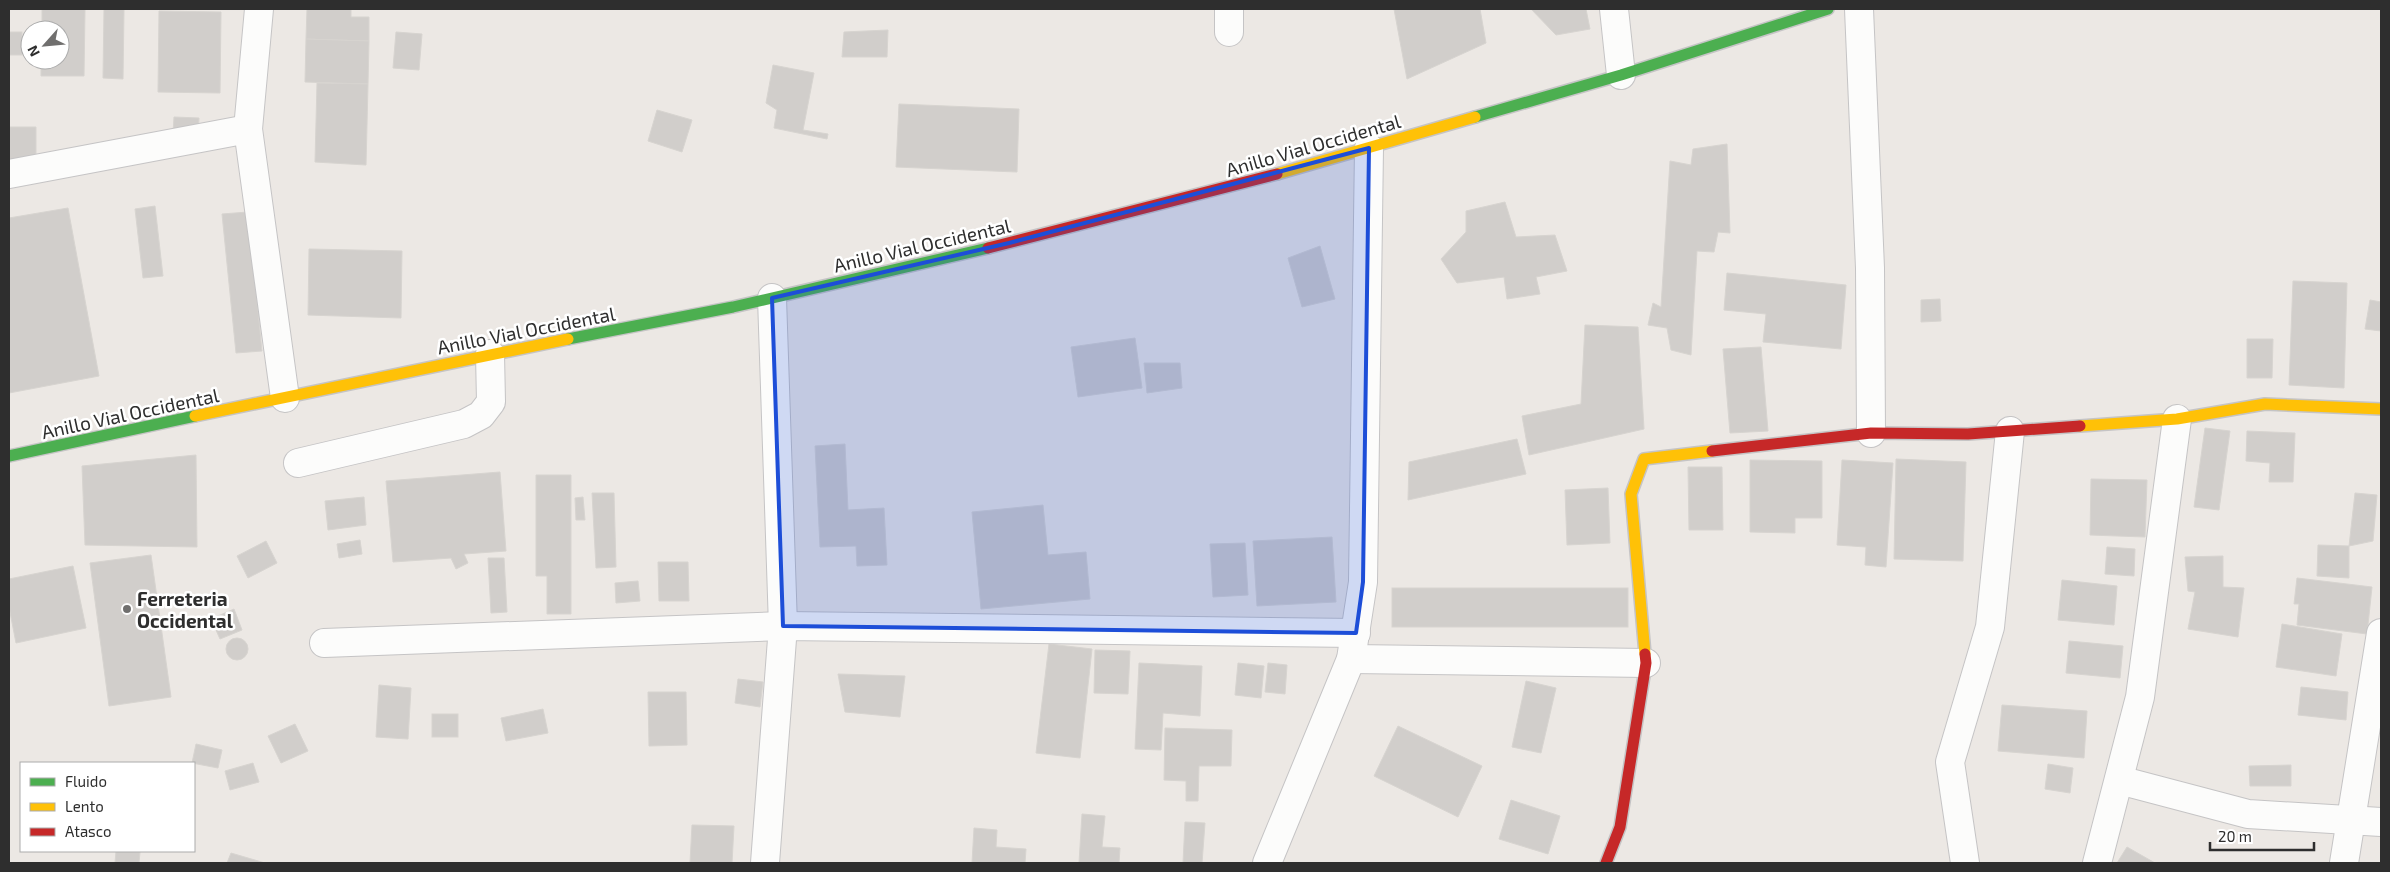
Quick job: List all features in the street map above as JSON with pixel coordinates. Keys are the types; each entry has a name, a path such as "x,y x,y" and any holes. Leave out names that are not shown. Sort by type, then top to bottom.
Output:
{"main road":[{"name":"Anillo Vial Occidental","path":"9,456 490,354 732,307 1036,236 1232,187 1369,148 1622,75 1828,9"},
{"path":"1606,863 1620,827 1646,663 1631,494 1644,459 1871,433 1968,434 2177,419 2265,404 2381,410"}],"street":[{"path":"259,9 248,129 285,398"},
{"path":"1614,9 1622,75"},
{"path":"1859,9 1870,268 1871,433"},
{"path":"9,174 248,129"},
{"path":"1267,863 1353,646 1363,582 1369,148"},
{"path":"765,863 783,626 772,298"},
{"path":"298,463 464,424 481,415 491,402 490,354"},
{"path":"2097,863 2140,697 2177,419"},
{"path":"1965,863 1950,762 1990,627 2010,431"},
{"path":"324,643 783,626 1353,646 1646,663"},
{"path":"2344,863 2381,633"},
{"path":"2119,780 2248,814 2381,822"}],"highlighted area":[{"path":"1369,148 1363,582 1356,633 783,626 772,298 1009,243"}],"building":[{"path":"42,9 85,9 84,76 41,76 41,70 70,70 70,20 42,20"},
{"path":"104,9 124,9 123,79 103,78"},
{"path":"307,9 351,9 351,17 369,17 369,41 306,39"},
{"path":"1394,9 1480,9 1486,43 1407,79"},
{"path":"1531,9 1586,9 1590,29 1556,35"},
{"path":"159,11 221,12 220,93 158,92"},
{"path":"888,30 887,57 842,57 844,32"},
{"path":"9,32 20,32 20,55 9,55"},
{"path":"396,32 422,34 419,70 393,68"},
{"path":"306,39 369,41 368,84 305,82"},
{"path":"773,65 814,73 803,130 828,134 827,139 774,128 777,110 766,103"},
{"path":"317,83 368,84 366,165 315,162"},
{"path":"899,104 1019,109 1017,172 896,167"},
{"path":"657,110 692,120 682,152 648,141"},
{"path":"174,117 199,118 198,136 173,134"},
{"path":"9,127 36,127 36,162 9,161"},
{"path":"1727,144 1730,233 1718,232 1714,252 1697,251 1691,355 1671,350 1667,328 1648,325 1653,303 1661,307 1670,161 1691,165 1693,149"},
{"path":"1505,202 1516,237 1555,235 1567,271 1536,277 1540,294 1507,299 1504,277 1457,283 1441,259 1466,232 1466,211"},
{"path":"155,206 163,276 143,278 135,209"},
{"path":"68,208 99,376 9,393 9,218"},
{"path":"248,212 262,351 236,353 222,214"},
{"path":"1320,246 1335,299 1302,307 1288,258"},
{"path":"309,249 402,251 401,318 308,315"},
{"path":"1727,273 1846,285 1841,349 1763,342 1766,314 1724,310"},
{"path":"2293,281 2347,283 2344,388 2289,385"},
{"path":"1940,299 1941,321 1921,322 1921,300"},
{"path":"2370,300 2381,302 2381,331 2365,329"},
{"path":"1585,325 1638,327 1644,429 1529,455 1522,416 1581,404"},
{"path":"1135,338 1142,388 1078,397 1071,347"},
{"path":"2247,339 2273,339 2272,378 2247,378"},
{"path":"1761,347 1768,431 1730,433 1723,349"},
{"path":"1144,363 1180,363 1182,388 1147,393"},
{"path":"2205,428 2230,431 2219,510 2194,507"},
{"path":"2247,431 2295,433 2293,482 2269,482 2270,463 2246,461"},
{"path":"1517,439 1526,474 1408,500 1409,462"},
{"path":"845,444 848,510 884,508 887,565 857,566 856,546 820,547 815,446"},
{"path":"196,455 197,547 85,545 82,466"},
{"path":"1896,459 1966,462 1963,561 1894,559"},
{"path":"1750,460 1822,461 1822,518 1795,518 1795,533 1750,532"},
{"path":"1842,460 1893,463 1886,567 1865,565 1866,547 1837,545"},
{"path":"1688,467 1722,467 1723,530 1689,530"},
{"path":"500,472 506,551 464,554 468,563 456,569 451,558 393,562 386,481"},
{"path":"536,475 571,475 571,614 547,614 547,576 536,576"},
{"path":"2091,479 2147,480 2145,537 2090,535"},
{"path":"1608,488 1610,543 1567,545 1565,490"},
{"path":"592,493 614,493 616,567 596,568"},
{"path":"2355,493 2377,495 2373,541 2349,546"},
{"path":"364,497 366,525 328,530 325,501"},
{"path":"583,497 585,520 576,520 575,498"},
{"path":"1043,505 1048,555 1086,552 1090,599 981,609 972,512"},
{"path":"1332,537 1336,602 1257,606 1253,541"},
{"path":"360,540 362,554 339,558 337,544"},
{"path":"266,541 277,563 248,578 237,556"},
{"path":"1245,543 1248,595 1213,597 1210,544"},
{"path":"2318,545 2349,546 2349,578 2317,576"},
{"path":"2107,547 2135,549 2134,576 2105,574"},
{"path":"151,555 171,697 109,706 90,563"},
{"path":"2223,556 2223,587 2244,588 2238,637 2188,629 2195,592 2188,591 2185,557"},
{"path":"488,558 504,558 507,612 491,613"},
{"path":"658,562 688,562 689,601 659,601"},
{"path":"73,566 86,628 16,643 9,607 9,579"},
{"path":"2297,578 2372,587 2367,634 2297,625 2299,604 2294,604"},
{"path":"2062,580 2117,586 2114,625 2058,620"},
{"path":"638,581 640,601 616,603 615,583"},
{"path":"1392,588 1628,588 1628,627 1392,627"},
{"path":"234,609 242,630 220,639 211,619"},
{"path":"2282,624 2342,634 2336,676 2276,667"},
{"path":"237,638 245,641 248,649 245,657 237,660 229,657 226,649 229,641"},
{"path":"2069,641 2123,646 2120,678 2066,673"},
{"path":"1049,644 1092,649 1080,758 1036,753"},
{"path":"1095,650 1130,651 1128,694 1094,693"},
{"path":"1139,663 1202,666 1200,716 1163,713 1161,750 1135,749"},
{"path":"1238,663 1264,666 1261,698 1235,695"},
{"path":"1268,663 1287,665 1285,694 1265,692"},
{"path":"838,674 905,676 900,717 845,712"},
{"path":"738,679 763,682 760,707 735,703"},
{"path":"1526,681 1556,688 1541,753 1512,747"},
{"path":"379,685 411,688 408,739 376,737"},
{"path":"2301,687 2348,692 2346,720 2298,715"},
{"path":"648,692 686,692 687,745 649,746"},
{"path":"2002,705 2087,711 2084,758 1998,751"},
{"path":"543,709 548,733 506,741 501,718"},
{"path":"432,714 458,714 458,737 432,737"},
{"path":"295,724 308,751 281,763 268,736"},
{"path":"1398,726 1482,766 1458,817 1374,776"},
{"path":"1165,728 1232,730 1231,766 1199,766 1198,801 1186,801 1186,781 1164,780"},
{"path":"196,744 222,750 218,768 192,762"},
{"path":"253,763 259,782 230,790 225,771"},
{"path":"2048,764 2073,768 2070,793 2045,789"},
{"path":"2291,765 2291,786 2250,786 2249,766"},
{"path":"1511,800 1560,816 1548,854 1499,839"},
{"path":"1082,814 1105,816 1102,847 1120,848 1119,863 1079,863"},
{"path":"1185,822 1205,823 1202,863 1183,863"},
{"path":"692,825 734,826 732,863 690,863"},
{"path":"974,828 997,830 996,847 1026,849 1025,863 972,863"},
{"path":"2127,847 2155,863 2117,863"},
{"path":"116,852 140,852 139,863 115,863"},
{"path":"231,853 265,863 227,863"}],"traffic: fast":[{"path":"1475,117 1621,75 1828,9"},
{"path":"568,339 733,307 988,248"},
{"path":"9,456 195,416"}],"traffic: slow":[{"path":"1277,174 1475,117"},
{"path":"195,416 568,339"},
{"path":"2080,426 2177,419 2265,404 2381,409"},
{"path":"1645,654 1631,494 1644,459 1712,451"}],"traffic: jam":[{"path":"988,248 1277,174"},
{"path":"1712,451 1871,433 1968,434 2080,426"},
{"path":"1606,863 1620,827 1646,663 1645,654"}],"place":[{"name":"Ferreteria Occidental","path":"127,609"}]}
